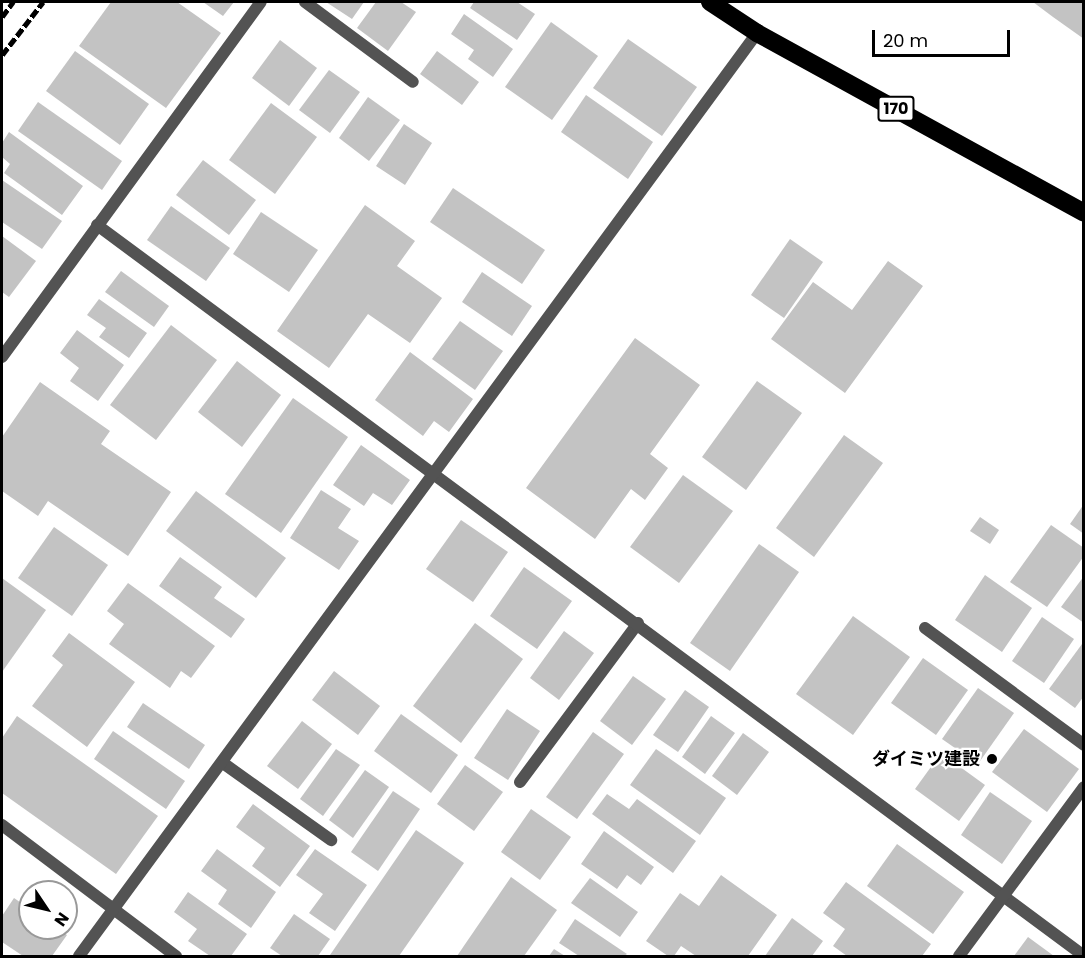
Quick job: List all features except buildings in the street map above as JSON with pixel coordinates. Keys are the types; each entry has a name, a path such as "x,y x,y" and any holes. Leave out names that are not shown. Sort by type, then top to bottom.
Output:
{"highway":[{"name":"170","path":"710,2 757,33 1083,213"}],"street":[{"path":"2,357 261,2"},
{"path":"305,2 413,82"},
{"path":"79,957 757,33"},
{"path":"97,225 436,473 1083,956"},
{"path":"520,782 638,623"},
{"path":"925,628 1083,745"},
{"path":"223,763 331,840"},
{"path":"959,957 1083,787"},
{"path":"2,825 177,957"}],"railway":[{"path":"2,17 13,2"},
{"path":"2,55 43,2"}],"place":[{"name":"ダイミツ建設","path":"992,759"}]}
